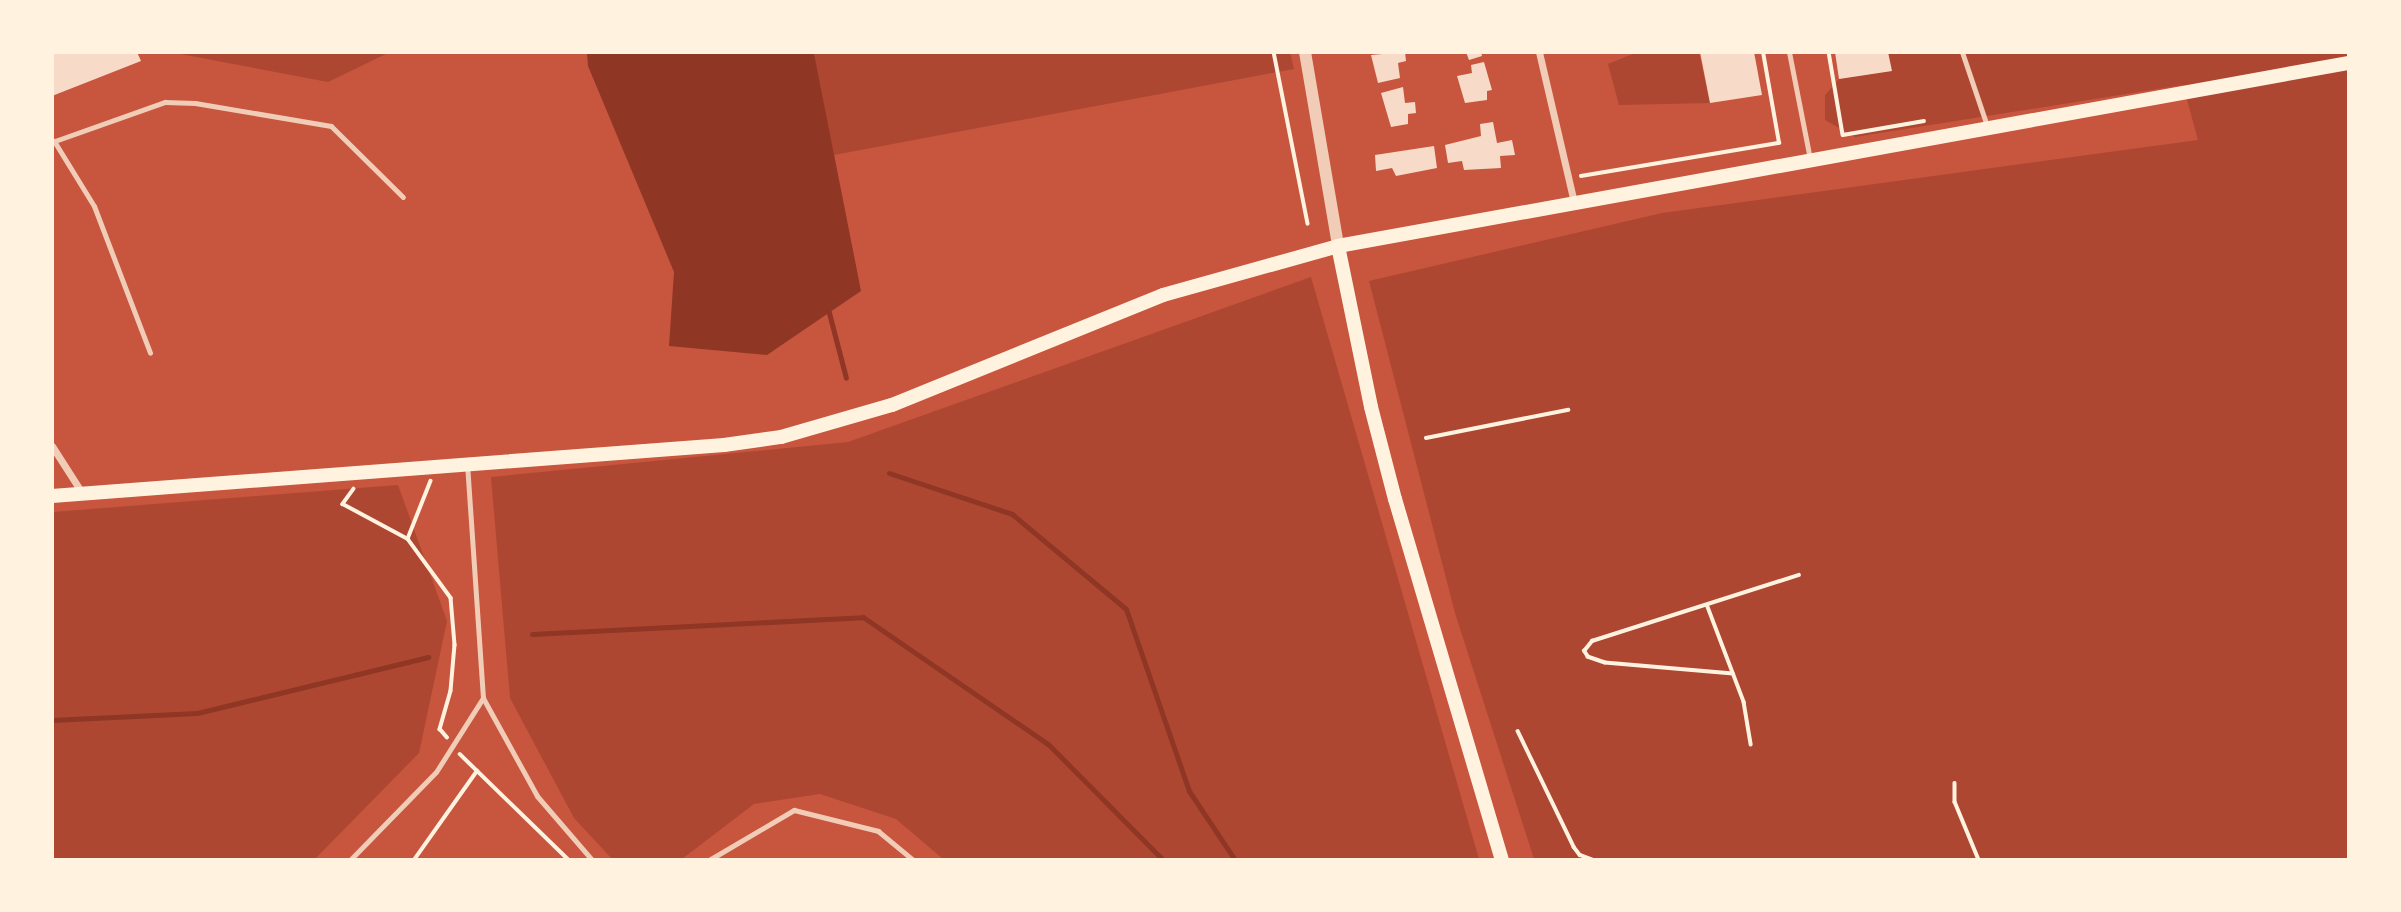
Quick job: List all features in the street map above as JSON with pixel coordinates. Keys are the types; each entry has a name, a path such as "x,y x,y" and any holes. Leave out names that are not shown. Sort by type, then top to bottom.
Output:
{"main road":[{"path":"52,496 781,437 892,405 1163,295 1338,246 2348,63"},
{"path":"1338,246 1371,407 1395,499 1502,859"}],"street":[{"path":"1305,52 1338,246"},
{"path":"1539,52 1574,202"},
{"path":"52,446 83,494"}],"lane":[{"path":"1789,52 1810,162"},
{"path":"1962,52 1989,129"},
{"path":"150,353 94,206 53,141 165,102 195,103 331,125 402,197"},
{"path":"467,464 483,698 537,796 592,859"},
{"path":"350,859 456,746 483,698"},
{"path":"709,859 794,810 878,831 913,859"}],"path":[{"path":"1274,52 1308,224"},
{"path":"1568,178 1779,144 1763,52"},
{"path":"1829,52 1843,135 1936,119"},
{"path":"1426,439 1568,410"},
{"path":"408,539 431,489 431,467"},
{"path":"366,472 343,504 408,539 451,598 452,680 440,729 477,771 569,859"},
{"path":"1733,674 1605,663 1595,661 1584,651 1592,641 1708,607 1799,575"},
{"path":"1708,607 1733,674 1751,744"},
{"path":"1518,731 1574,846 1580,855 1594,859"},
{"path":"414,859 477,771"},
{"path":"1955,783 1955,802 1979,859"}],"shaded area":[{"path":"175,52 388,53 328,82"},
{"path":"1290,52 1294,69 834,155 814,53"},
{"path":"587,53 814,53 861,291 767,355 669,346 674,272 588,66"},
{"path":"1635,53 1699,53 1710,103 1619,105 1608,64"},
{"path":"1888,53 2348,53 2348,859 1534,859 1455,613 1369,281 1662,213 2198,140 2183,85 1855,137 1825,120 1825,95 1839,79 1891,71"},
{"path":"1311,277 1479,859 943,859 896,819 820,794 754,804 682,859 613,860 574,818 510,698 491,477 848,442"},
{"path":"398,485 447,621 419,753 315,859 53,860 53,512"}],"building":[{"path":"52,52 137,52 141,61 52,96"},
{"path":"1405,52 1406,61 1398,63 1400,78 1378,83 1371,55"},
{"path":"1466,52 1481,52 1482,56 1469,60"},
{"path":"1700,52 1754,52 1762,95 1710,103"},
{"path":"1835,52 1888,52 1892,71 1839,79"},
{"path":"1484,62 1492,90 1487,91 1487,100 1465,103 1457,76 1472,73 1471,65"},
{"path":"1403,87 1405,103 1415,102 1416,113 1408,114 1408,124 1391,127 1381,93"},
{"path":"1493,122 1497,143 1512,140 1515,155 1500,156 1501,168 1464,170 1462,161 1448,163 1445,145 1481,136 1480,124"},
{"path":"1434,146 1437,168 1396,176 1392,168 1376,171 1375,155"}],"waterway":[{"path":"828,309 846,378"},
{"path":"889,473 1012,514 1126,609 1189,791 1235,860"},
{"path":"532,634 863,617 1048,744 1163,860"},
{"path":"52,720 197,713 428,657"}]}
